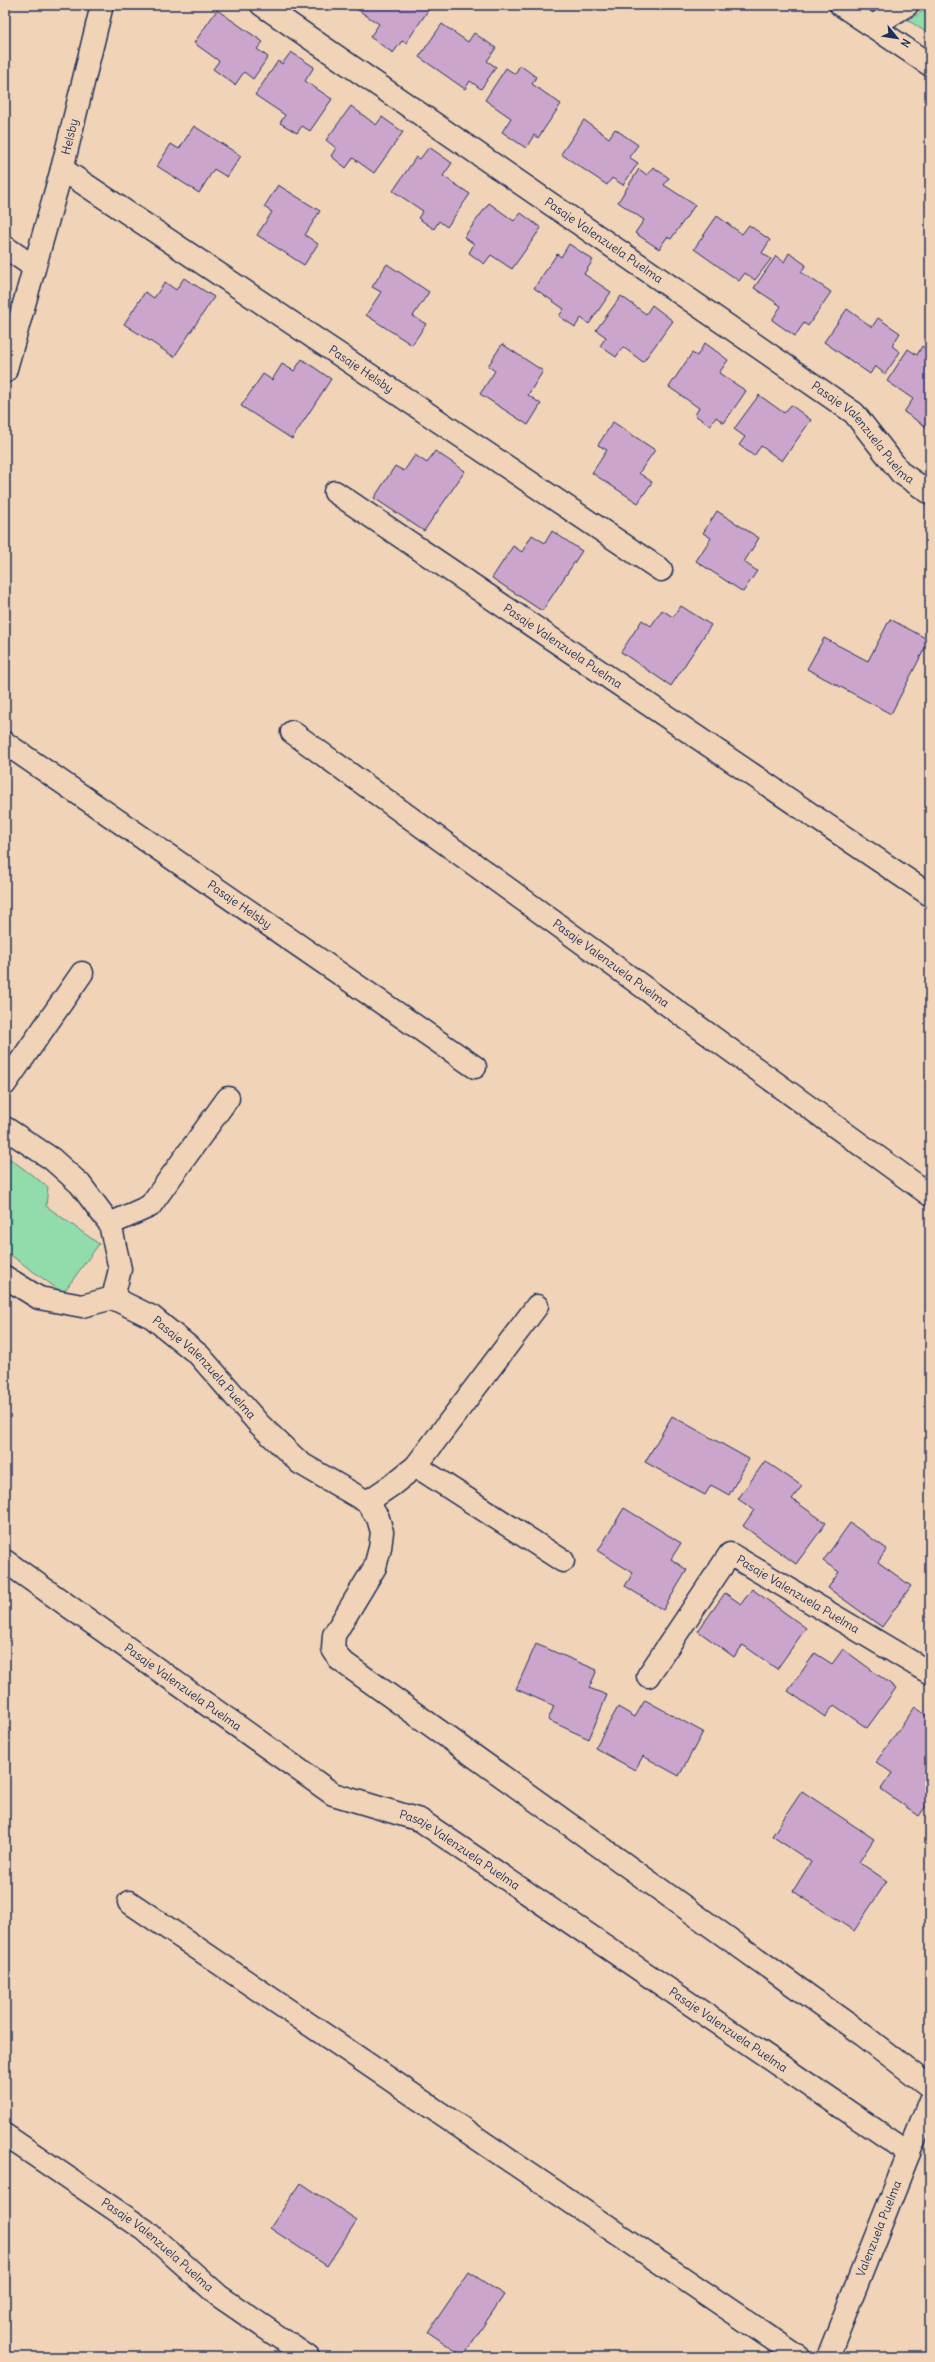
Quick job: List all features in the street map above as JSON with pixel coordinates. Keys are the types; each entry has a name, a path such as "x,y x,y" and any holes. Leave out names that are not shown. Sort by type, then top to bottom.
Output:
{"street":[{"name":"Helsby","path":"5,372 62,169 102,5"},
{"name":"Pasaje Valenzuela Puelma","path":"262,5 854,413 901,473 930,493"},
{"path":"841,5 930,65"},
{"path":"873,26 906,5"},
{"name":"Pasaje Helsby","path":"62,169 660,570"},
{"path":"5,247 34,267"},
{"name":"Pasaje Valenzuela Puelma","path":"335,492 930,895"},
{"name":"Pasaje Valenzuela Puelma","path":"292,732 930,1195"},
{"name":"Pasaje Helsby","path":"5,743 475,1067"},
{"path":"5,1084 82,973"},
{"path":"110,1224 150,1206 228,1098"},
{"path":"5,1128 52,1159 80,1184 110,1224 120,1269 113,1298 82,1306 39,1298 5,1276"},
{"name":"Pasaje Valenzuela Puelma","path":"113,1298 152,1317 199,1355 259,1424 300,1463 367,1502"},
{"path":"537,1306 416,1466 367,1502 380,1525 382,1532 380,1548 375,1567 334,1635 333,1649 340,1660 863,2035 930,2088"},
{"path":"416,1466 563,1561"},
{"name":"Pasaje Valenzuela Puelma","path":"648,1676 730,1554 930,1673"},
{"name":"Pasaje Valenzuela Puelma","path":"5,1561 333,1794 420,1820 909,2153"},
{"path":"129,1902 799,2357"},
{"name":"Valenzuela Puelma","path":"828,2357 930,2100"},
{"name":"Pasaje Valenzuela Puelma","path":"5,2135 145,2230 219,2296 308,2357"}],"green space":[{"path":"930,7 930,35 908,20"},
{"path":"5,1155 48,1187 46,1206 99,1244 63,1293 5,1251"}],"building":[{"path":"423,5 429,9 406,43 402,41 393,53 370,37 379,24 352,6"},
{"path":"217,10 263,42 257,49 268,57 253,79 244,72 235,85 213,69 219,61 194,43"},
{"path":"442,24 468,42 474,33 496,48 487,61 496,67 481,89 470,81 465,89 419,57"},
{"path":"291,52 314,67 305,81 332,99 310,131 302,126 297,133 280,123 285,115 255,95 278,61 282,64"},
{"path":"520,65 536,77 532,84 561,104 538,138 534,135 526,148 502,132 511,118 485,100 506,68 515,74"},
{"path":"351,106 376,125 382,117 403,132 374,173 353,158 346,168 331,156 336,148 326,140"},
{"path":"584,120 609,138 615,129 638,145 629,157 638,163 623,185 612,178 607,185 561,154"},
{"path":"194,126 241,156 227,177 214,169 199,193 157,166 171,144 179,149"},
{"path":"429,147 452,163 443,176 470,194 447,227 439,221 434,229 418,218 423,211 393,191 416,157 420,159"},
{"path":"653,167 669,178 664,185 695,205 671,239 667,237 659,249 635,233 644,220 618,202 639,169 647,175"},
{"path":"278,185 320,211 305,235 318,244 304,265 257,235 272,212 264,207"},
{"path":"489,203 514,221 521,213 541,228 512,269 491,255 484,264 469,253 474,244 464,237"},
{"path":"717,216 742,234 749,225 770,240 762,253 771,259 755,280 745,273 739,281 694,249"},
{"path":"569,244 593,260 584,274 611,292 589,324 581,318 575,327 559,316 564,309 534,288 557,254 561,257"},
{"path":"789,253 806,265 801,272 831,292 808,326 804,323 795,336 772,320 781,306 754,288 776,256 784,262"},
{"path":"387,264 429,292 413,316 426,324 412,345 366,315 381,292 372,287"},
{"path":"184,278 214,297 174,357 124,324 145,292 154,298 165,282 176,290"},
{"path":"621,296 646,314 652,305 673,321 643,362 623,347 616,357 600,346 606,337 596,330"},
{"path":"847,309 872,327 878,318 900,333 892,346 900,352 885,374 875,366 870,374 824,342"},
{"path":"705,343 728,360 719,373 746,391 724,423 716,417 710,426 695,415 699,408 669,387 692,353 697,356"},
{"path":"502,344 543,371 528,395 541,404 528,425 480,394 495,371 488,366"},
{"path":"922,346 930,352 930,425 928,428 904,412 913,399 887,381 908,349 917,355"},
{"path":"302,359 331,379 292,439 241,406 263,374 272,380 282,364 294,371"},
{"path":"759,395 784,413 791,405 811,420 782,461 761,446 754,456 739,445 745,437 734,429"},
{"path":"613,422 655,450 639,473 652,482 638,503 592,473 607,450 598,445"},
{"path":"435,451 465,471 424,531 374,498 395,466 404,471 415,455 427,463"},
{"path":"717,511 759,538 744,562 757,571 743,592 696,561 711,538 703,533"},
{"path":"552,531 582,551 542,611 492,578 513,546 522,552 532,535 545,543"},
{"path":"681,606 711,625 671,686 621,652 642,620 651,626 662,610 673,617"},
{"path":"890,619 929,640 891,714 807,669 824,638 868,661"},
{"path":"672,1416 749,1459 729,1495 711,1485 705,1495 645,1462"},
{"path":"765,1461 802,1486 792,1499 826,1523 796,1564 743,1526 754,1510 738,1499"},
{"path":"624,1508 681,1543 671,1559 687,1570 663,1610 625,1586 633,1573 598,1551"},
{"path":"850,1523 887,1549 878,1562 911,1586 882,1627 828,1588 839,1572 823,1561"},
{"path":"752,1589 806,1628 777,1669 743,1645 734,1657 698,1631 725,1593 741,1604"},
{"path":"536,1644 597,1670 589,1688 607,1695 589,1739 548,1720 554,1706 516,1689"},
{"path":"843,1649 896,1688 867,1728 834,1705 825,1717 788,1691 815,1653 832,1664"},
{"path":"645,1700 703,1732 679,1776 643,1756 635,1770 595,1748 618,1707 635,1717"},
{"path":"915,1707 930,1718 930,1800 919,1816 881,1789 892,1773 876,1762"},
{"path":"802,1791 874,1839 859,1862 887,1881 854,1931 793,1891 811,1862 772,1836"},
{"path":"301,2183 357,2220 327,2266 270,2228"},
{"path":"469,2272 504,2295 463,2356 428,2332"}]}
